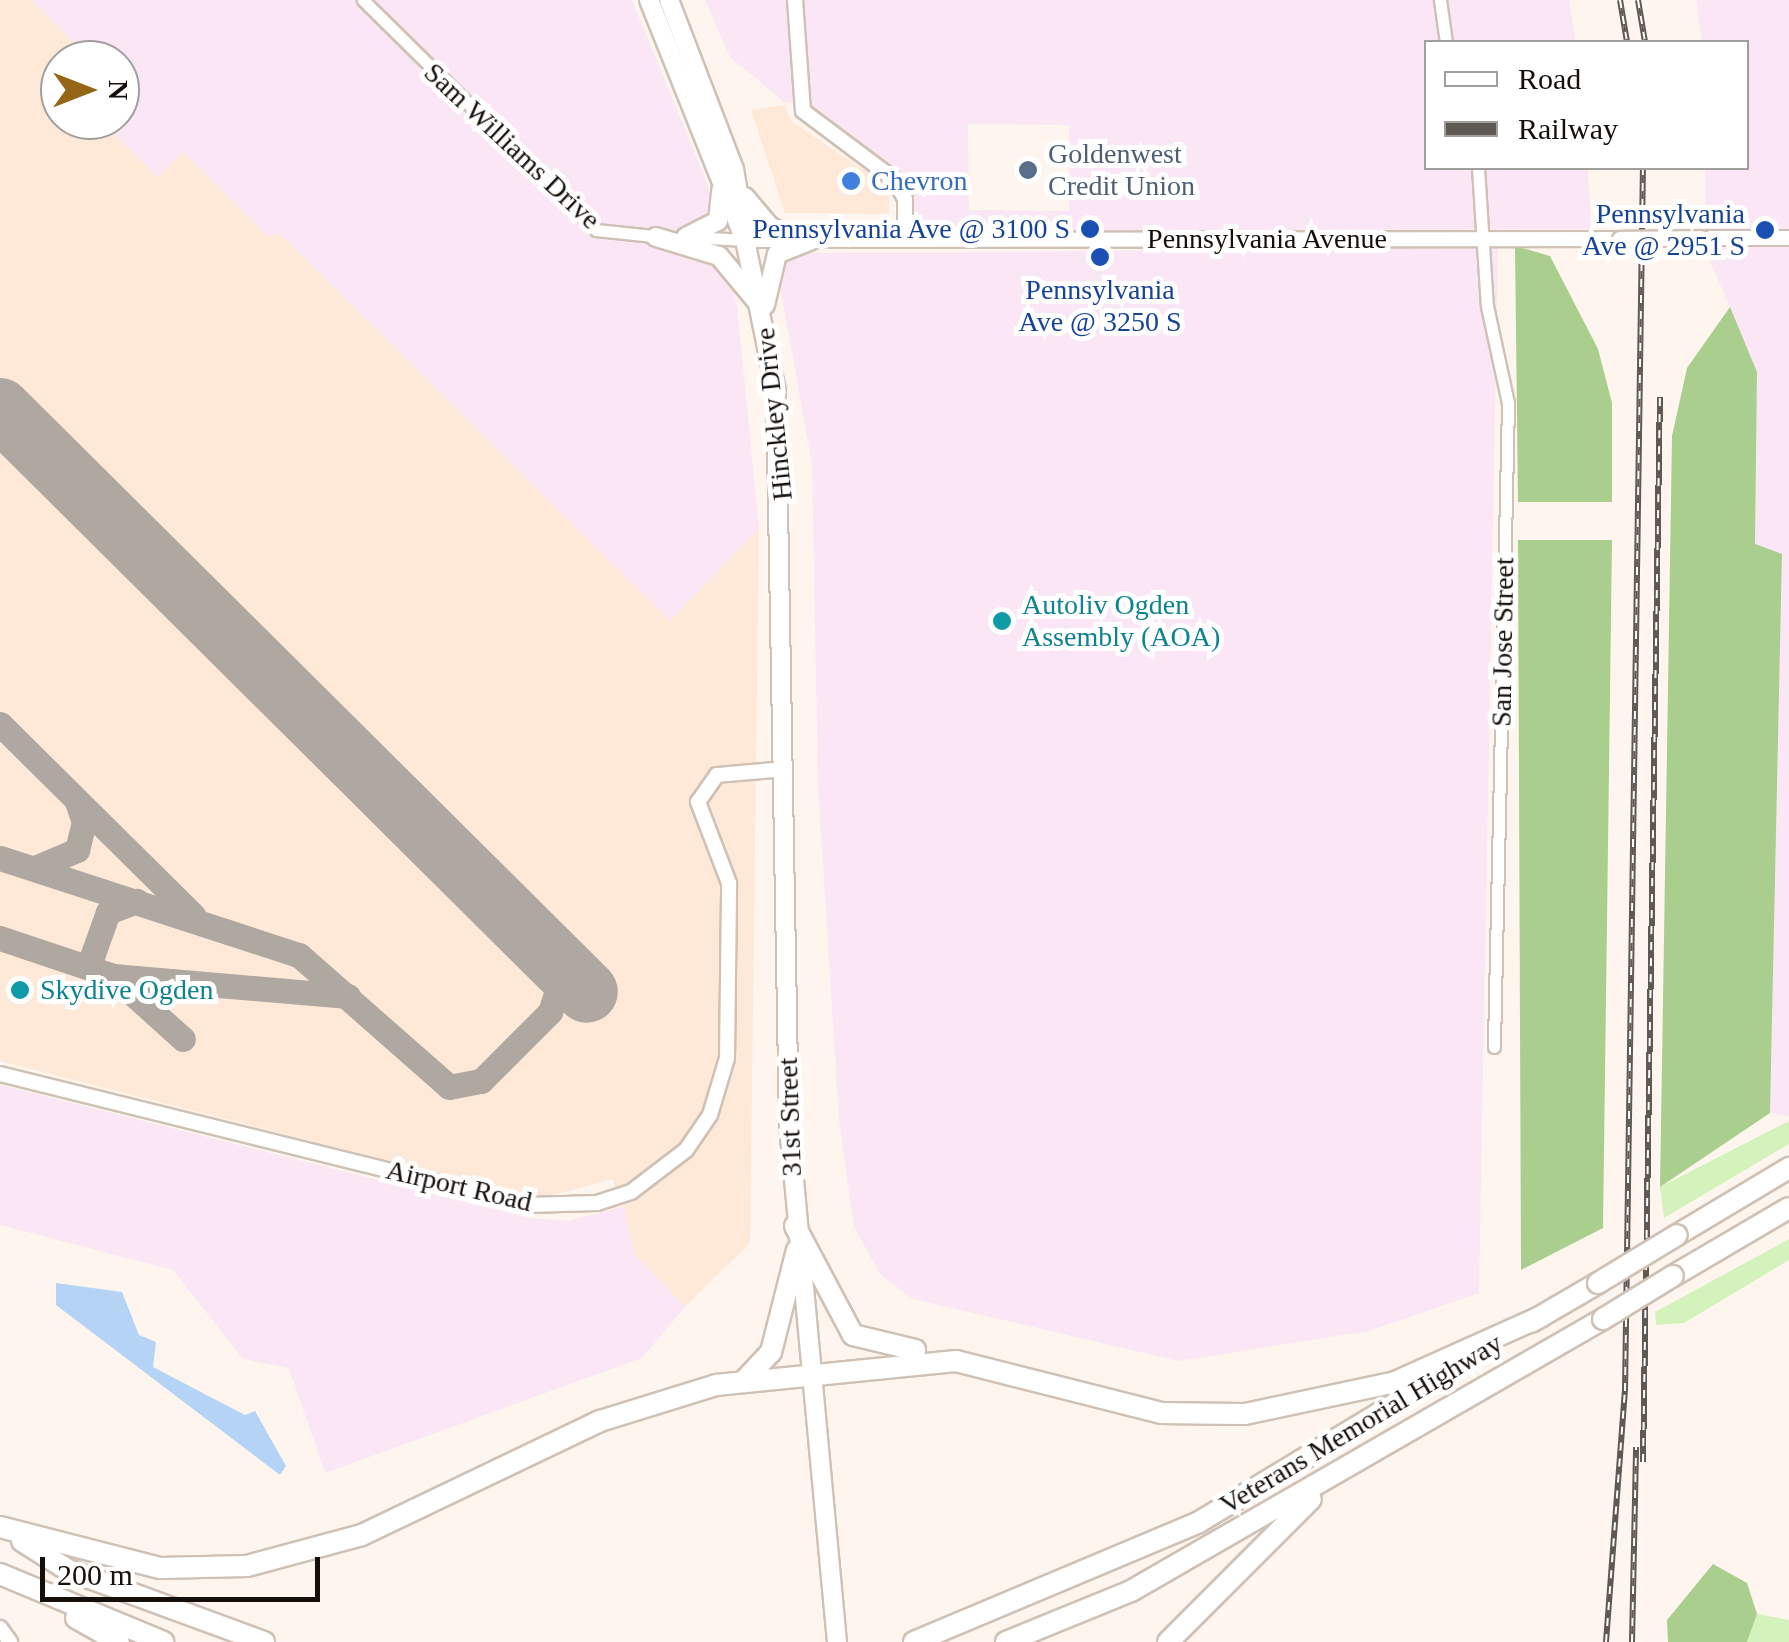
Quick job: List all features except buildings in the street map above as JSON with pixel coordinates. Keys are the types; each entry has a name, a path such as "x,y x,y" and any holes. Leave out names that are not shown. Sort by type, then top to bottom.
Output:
{"highway":[{"name":"Veterans Memorial Highway","path":"914,1642 1199,1522 1789,1168"},
{"name":"Veterans Memorial Highway","path":"1006,1642 1132,1592 1789,1208"},
{"path":"795,1226 853,1335 998,1368 1161,1413 1245,1414 1395,1382 1540,1317"},
{"path":"742,1382 771,1352 797,1250"},
{"path":"0,1527 160,1568 288,1560 362,1536 636,1406 742,1382 912,1360 998,1368"},
{"path":"1168,1642 1341,1471"},
{"path":"0,1527 68,1570 264,1642"},
{"path":"0,1575 119,1642"},
{"path":"0,1575 163,1642"}],"main road":[{"name":"Hinckley Drive","path":"649,0 745,240"},
{"name":"Hinckley Drive","path":"668,0 741,191 745,240 762,311 782,442 784,590"},
{"path":"686,237 718,221 722,184"},
{"path":"741,191 769,226 804,240"},
{"path":"656,237 719,256 762,311"},
{"path":"762,311 777,254 804,240"},
{"name":"31st Street","path":"784,590 784,768 795,1226 836,1633"}],"street":[{"name":"Sam Williams Drive","path":"363,0 596,230 745,240"},
{"path":"795,0 803,111 894,178 905,199 905,238"},
{"path":"1440,0 1446,40"},
{"name":"San Jose Street","path":"1478,170 1487,238 1487,306 1508,403 1494,1047"},
{"name":"Pennsylvania Avenue","path":"745,240 1789,238"},
{"name":"Airport Road","path":"0,1074 528,1205 597,1204 631,1192 686,1150 710,1115 728,1058 729,883 698,802 716,775 784,768"},
{"path":"0,1628 10,1642"}],"shaded area":[{"path":"0,0 31,0 71,40 40,40 40,140 140,140 140,116 158,177 183,152 267,235 281,234 670,620 759,528 750,1243 685,1307 634,1254 613,1179 538,1199 0,1061"},
{"path":"31,0 632,0 707,183 737,305 759,528 670,621 281,235 267,236 183,152 158,177 120,140 140,140 140,40 71,40"},
{"path":"705,0 1569,0 1576,40 1424,40 1424,170 1588,170 1591,229 911,231 911,199 804,105 784,102 730,57","holes":["968,124 1069,125 1069,211 969,210"]},
{"path":"1696,0 1789,0 1789,1116 1770,1113 1782,555 1755,544 1757,372 1706,251 1705,170 1749,170 1749,40 1702,40"},
{"path":"785,105 791,121 889,187 889,214 785,213 751,110"},
{"path":"1498,248 1479,1293 1369,1331 1178,1361 913,1299 880,1274 854,1227 839,1120 818,785 812,465 778,274 791,253"},
{"path":"0,1085 529,1218 569,1221 624,1206 634,1254 685,1307 642,1358 325,1473 289,1368 243,1359 173,1270 0,1225"}],"green space":[{"path":"1515,246 1550,256 1598,349 1612,403 1612,502 1518,502"},
{"path":"1730,307 1757,372 1755,544 1782,554 1770,1113 1660,1187 1672,436 1687,368"},
{"path":"1518,540 1612,540 1603,1228 1521,1270"},
{"path":"1789,1121 1789,1144 1664,1218 1660,1187"},
{"path":"1789,1239 1789,1260 1684,1323 1656,1325 1655,1312"},
{"path":"1713,1564 1747,1583 1757,1614 1747,1642 1668,1642 1667,1620"},
{"path":"1757,1614 1789,1620 1789,1642 1747,1642"}],"water":[{"path":"56,1283 122,1292 139,1335 156,1342 153,1367 245,1415 255,1411 286,1466 280,1475 56,1305"}],"taxiway":[{"path":"0,724 193,915"},
{"path":"35,868 77,850 84,822 77,802"},
{"path":"0,858 299,955 449,1087 481,1081 550,1012 560,982 547,952"},
{"path":"89,965 108,912 137,901"},
{"path":"0,938 113,976 183,1039"},
{"path":"113,976 348,996"}],"runway":[{"path":"0,409 587,992"}],"railway":[{"path":"1620,0 1627,40"},
{"path":"1638,0 1645,40"},
{"path":"1606,1642 1625,1391 1643,170"},
{"path":"1643,1462 1660,397"},
{"path":"1632,1642 1636,1447"}],"place":[{"name":"Goldenwest Credit Union","path":"1028,170"},
{"name":"Chevron","path":"851,181"},
{"name":"Pennsylvania Ave @ 3100 S","path":"1090,229"},
{"name":"Pennsylvania Ave @ 2951 S","path":"1765,230"},
{"name":"Pennsylvania Ave @ 3250 S","path":"1100,257"},
{"name":"Autoliv Ogden Assembly (AOA)","path":"1002,621"},
{"name":"Skydive Ogden","path":"20,990"}]}
